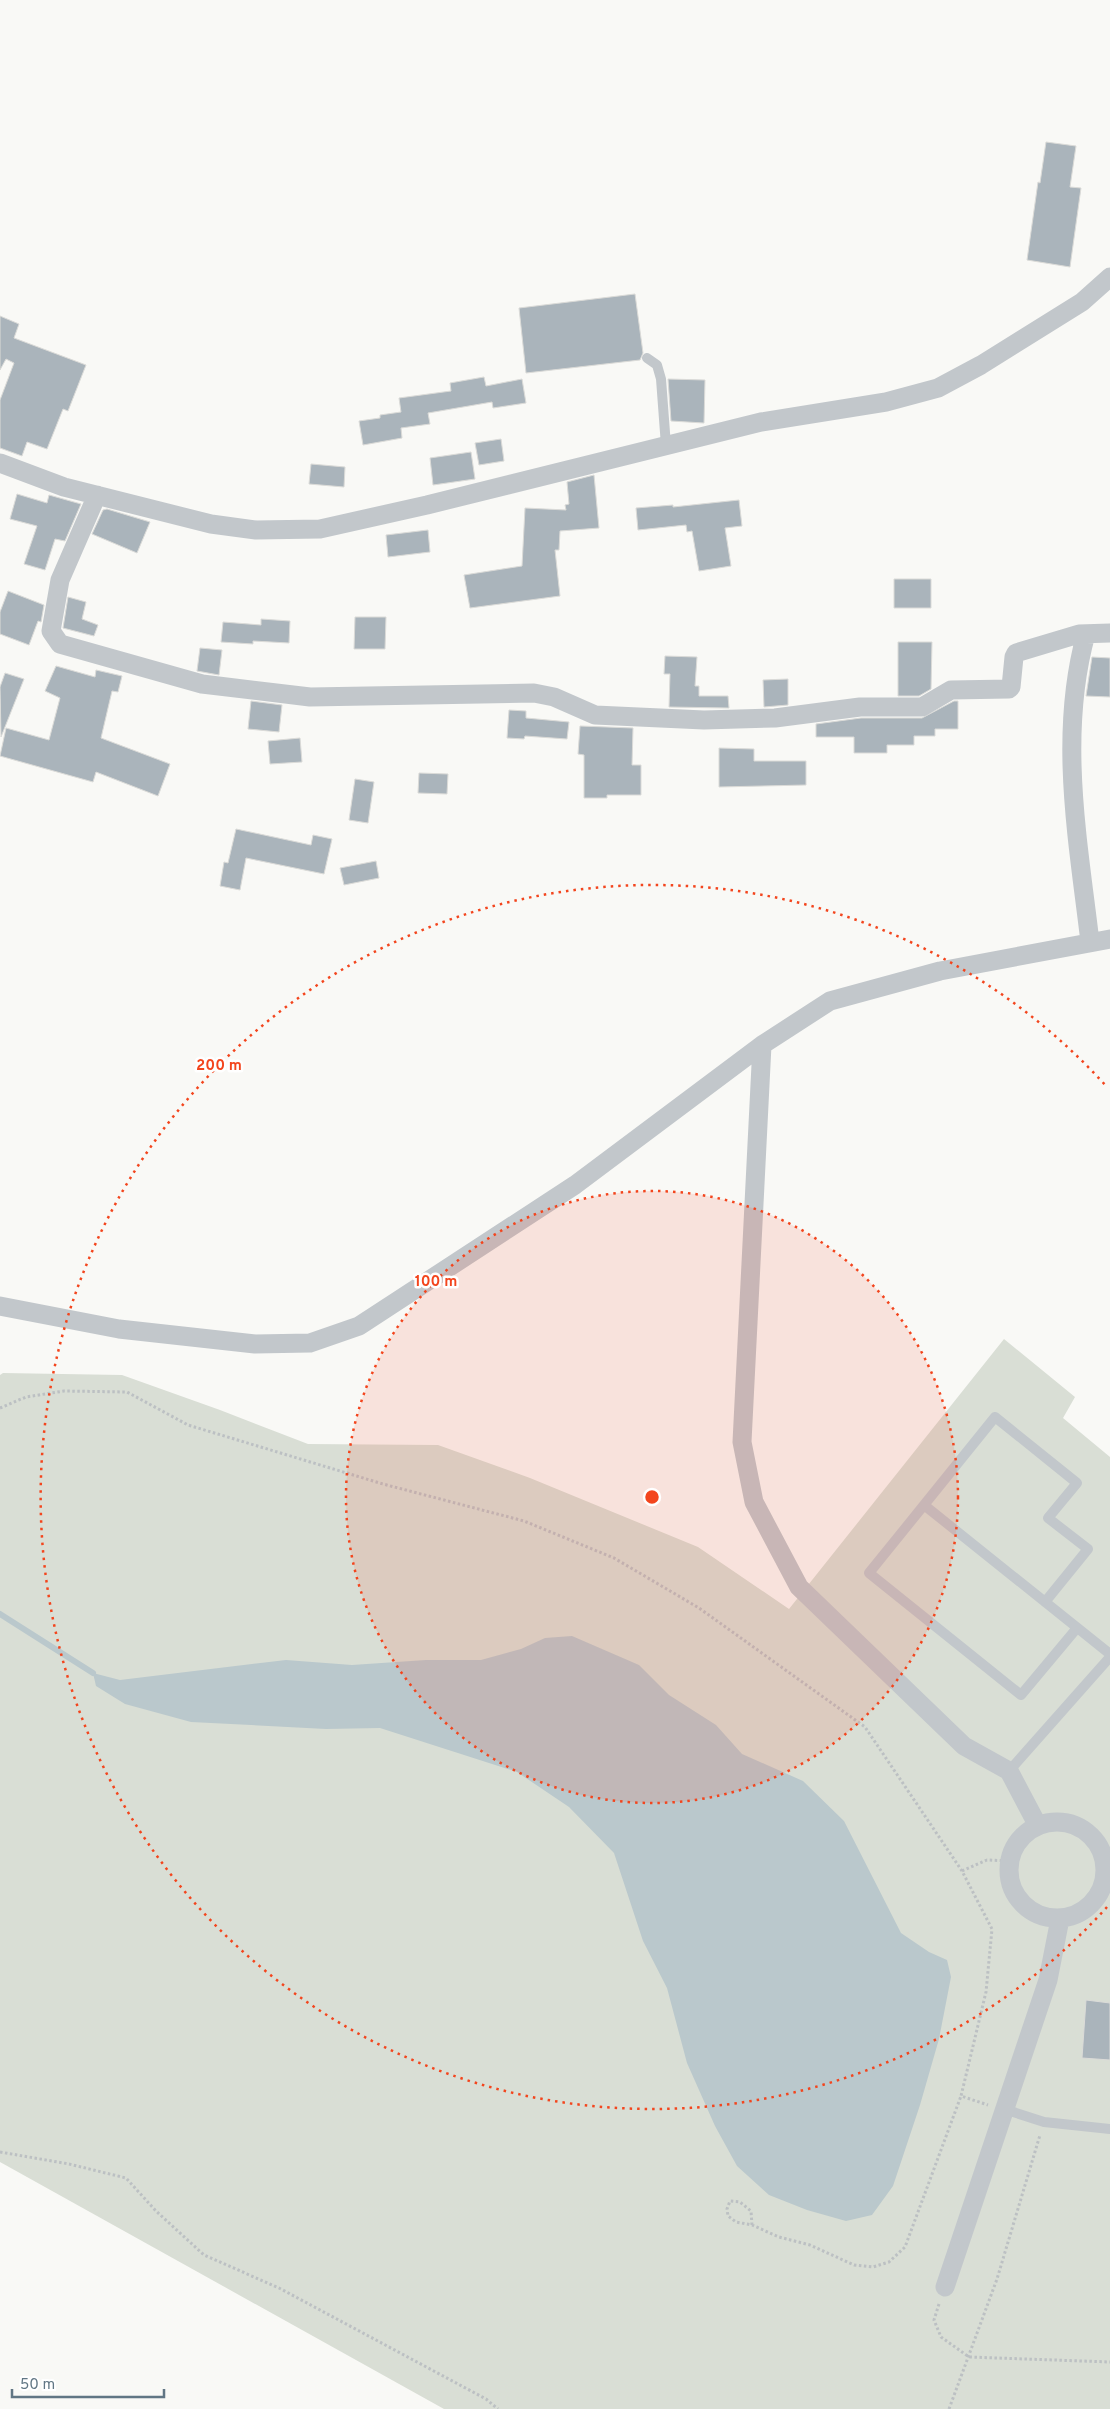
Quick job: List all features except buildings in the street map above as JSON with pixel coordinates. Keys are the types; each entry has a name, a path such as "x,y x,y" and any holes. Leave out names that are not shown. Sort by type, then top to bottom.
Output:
{"street":[{"path":"0,463 64,487 211,524 256,530 320,529 427,505 761,422 886,402 938,388 967,373 1082,302 1110,278"},
{"path":"97,495 60,580 51,631 60,644 202,684 310,697 534,693 554,696 595,715 704,720 775,718 860,707 922,707 952,690 1009,689 1012,687 1014,657 1016,653 1086,634 1110,633"},
{"path":"1086,634 1075,686 1072,784 1090,942"},
{"path":"0,1306 118,1328 255,1344 310,1343 359,1326 575,1185 762,1045 830,1001 940,970 1110,939"},
{"path":"762,1045 742,1442 754,1502 799,1587 964,1746 1009,1771 1038,1826"},
{"path":"1061,1822 1083,1829 1101,1849 1105,1862 1104,1882 1095,1900 1086,1909 1074,1916 1060,1919 1048,1918 1036,1914 1016,1898 1009,1880 1009,1861 1019,1839 1038,1826 1061,1822"},
{"path":"945,2287 1048,1980 1060,1919"}],"lane":[{"path":"647,358 657,365 662,379 666,446"},
{"path":"1045,1602 1088,1549 1048,1518 1077,1483 996,1417 869,1573 1021,1695 1077,1628"},
{"path":"924,1505 1110,1656 1009,1771"},
{"path":"1004,2109 1044,2122 1110,2129"}],"path":[{"path":"0,1408 26,1397 64,1391 127,1392 188,1425 383,1484 524,1521 614,1558 699,1608 865,1727 962,1871 992,1929 986,1992 960,2096 905,2246 889,2262 873,2267 854,2264 810,2245 779,2236 752,2225 736,2222 728,2216 726,2209 730,2201 740,2202 752,2211 752,2225"},
{"path":"962,1871 987,1860 1009,1861"},
{"path":"960,2096 1004,2109"},
{"path":"950,2409 997,2280 1044,2122"},
{"path":"0,2152 69,2164 126,2178 156,2211 204,2255 279,2288 486,2398 498,2409"},
{"path":"945,2287 934,2320 941,2337 969,2357 1110,2362"}],"shaded area":[{"path":"1004,1339 1075,1397 1063,1418 1110,1457 1110,2409 444,2409 0,2162 0,1375 3,1373 122,1375 308,1444 438,1445 530,1478 698,1547 789,1609"},
{"path":"572,1636 639,1665 669,1695 716,1725 742,1754 803,1781 844,1821 901,1933 929,1952 947,1960 951,1977 939,2039 920,2105 893,2186 872,2215 846,2221 807,2210 769,2195 737,2166 715,2126 687,2063 667,1988 643,1941 614,1853 569,1807 517,1772 380,1728 326,1729 191,1722 125,1704 96,1686 93,1673 120,1680 286,1660 352,1665 426,1660 481,1660 521,1649 545,1638"}],"waterway":[{"path":"0,1614 93,1673"}]}
